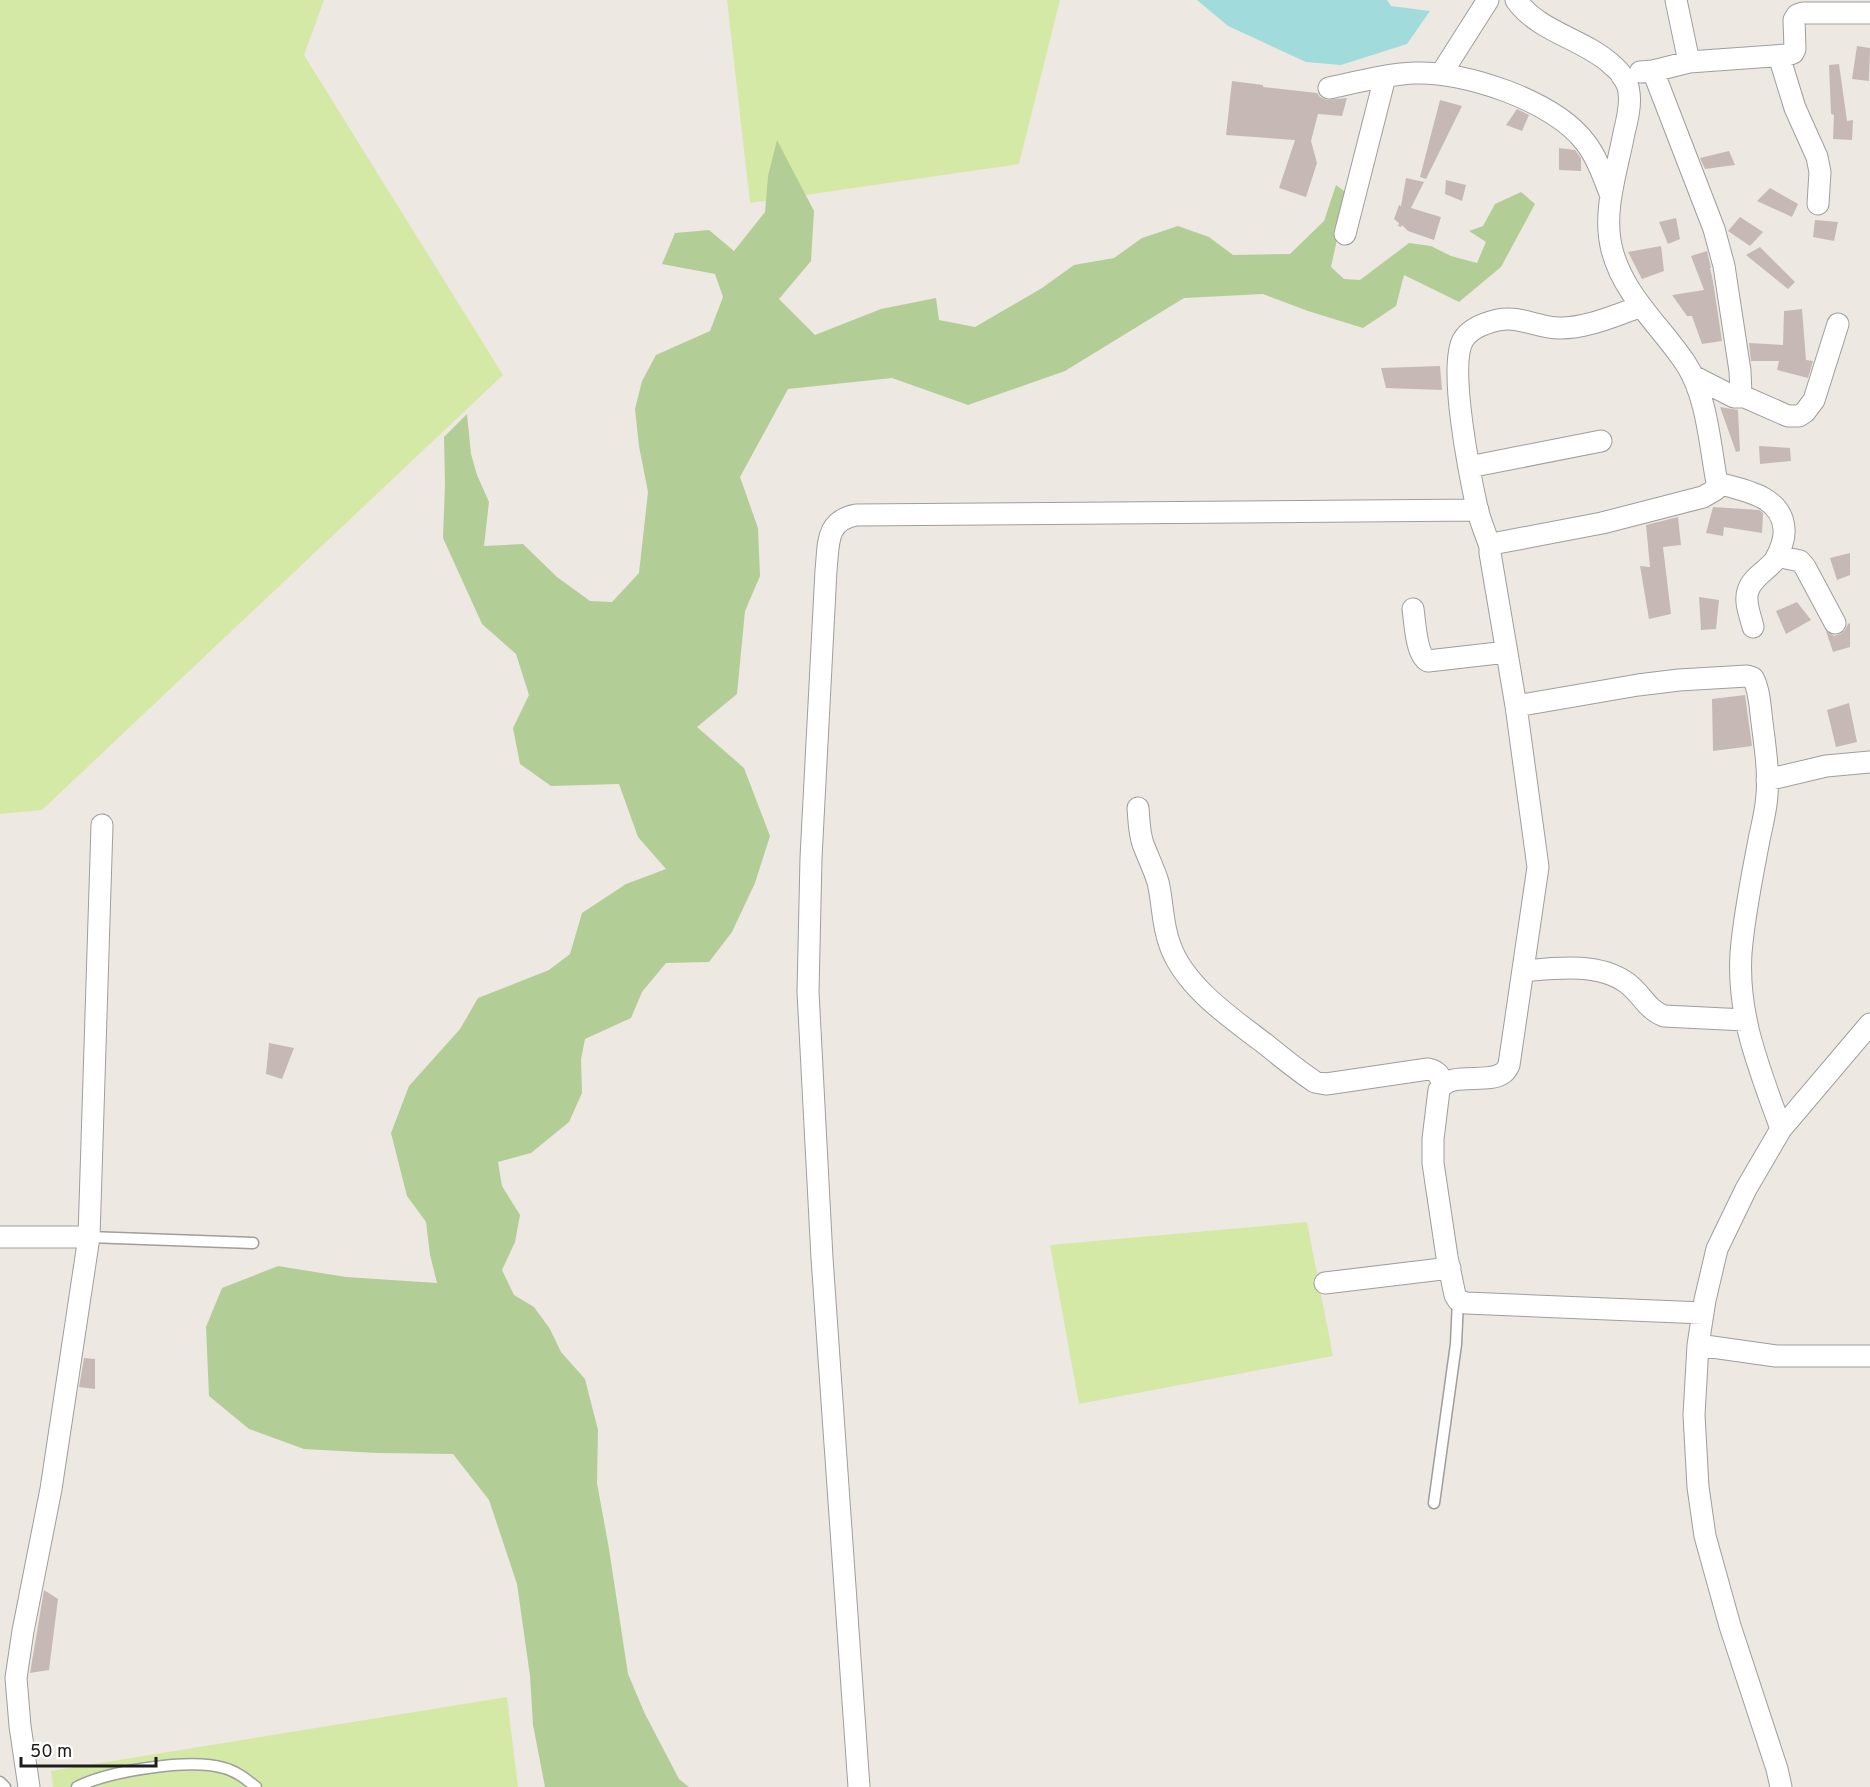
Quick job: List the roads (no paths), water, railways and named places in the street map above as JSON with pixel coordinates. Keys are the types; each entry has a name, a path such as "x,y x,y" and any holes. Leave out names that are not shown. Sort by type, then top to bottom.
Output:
{"street":[{"path":"1441,74 1488,0"},
{"path":"1490,547 1497,543 1602,522 1703,497 1715,490 1717,483 1704,414 1693,376 1640,307 1621,275 1612,250 1608,221 1628,116 1629,92 1621,73 1600,55 1543,25 1524,12 1516,0"},
{"path":"1676,0 1689,62"},
{"path":"1621,73 1653,71 1689,62 1779,57 1793,53 1795,49 1794,20 1797,15 1803,13 1870,13"},
{"path":"1779,57 1795,108 1817,158 1820,172 1818,204"},
{"path":"1653,71 1714,229 1724,266 1740,371 1740,395"},
{"path":"1329,88 1414,73 1441,74 1521,96 1552,112 1574,129 1587,143 1611,196"},
{"path":"1345,234 1385,77"},
{"path":"1442,1084 1496,1076 1504,1073 1509,1065 1538,867 1536,838 1490,547 1478,510 1460,412 1459,351 1463,339 1472,330 1482,324 1500,319 1520,319 1558,329 1580,326 1640,307"},
{"path":"1693,376 1734,397 1740,395 1788,416 1802,415 1814,400 1838,324"},
{"path":"1469,467 1601,441"},
{"path":"1717,483 1753,493 1769,501 1779,510 1783,519 1784,533 1781,549 1774,562 1752,583 1747,592 1746,601 1753,627"},
{"path":"859,1787 822,1258 808,992 826,570 832,528 838,521 856,515 1478,510"},
{"path":"1777,556 1800,561 1835,623"},
{"path":"1413,609 1420,651 1423,658 1428,661 1508,652"},
{"path":"1516,706 1679,680 1747,676 1753,678 1757,689 1767,780 1765,812 1747,902 1741,953 1741,983 1745,1020 1781,1129"},
{"path":"1767,780 1826,766 1870,762"},
{"path":"1138,808 1140,834 1158,884 1163,922 1170,947 1193,983 1208,997 1315,1082 1326,1084 1428,1069 1440,1075 1442,1084 1439,1090 1433,1139 1433,1163 1449,1268 1458,1300 1466,1303 1703,1313"},
{"path":"29,1787 20,1726 8,1676 23,1631 51,1489 89,1237 102,825"},
{"path":"1523,971 1588,969 1626,982 1635,989 1648,1006 1664,1016 1745,1020"},
{"path":"1781,1787 1730,1626 1705,1536 1698,1487 1694,1415 1698,1345 1717,1250 1746,1189 1781,1129 1869,1032"},
{"path":"0,1237 89,1237"},
{"path":"1325,1283 1449,1268"},
{"path":"1698,1345 1776,1356 1870,1356"}],"lane":[{"path":"89,1237 253,1243"},
{"path":"1434,1503 1456,1344 1458,1300"},
{"path":"77,1787 120,1773 201,1764 224,1768 243,1777 256,1787"},
{"path":"0,1782 5,1787"}],"water":[{"path":"1197,0 1387,0 1391,6 1430,11 1407,44 1341,65 1306,62 1228,26"}]}
